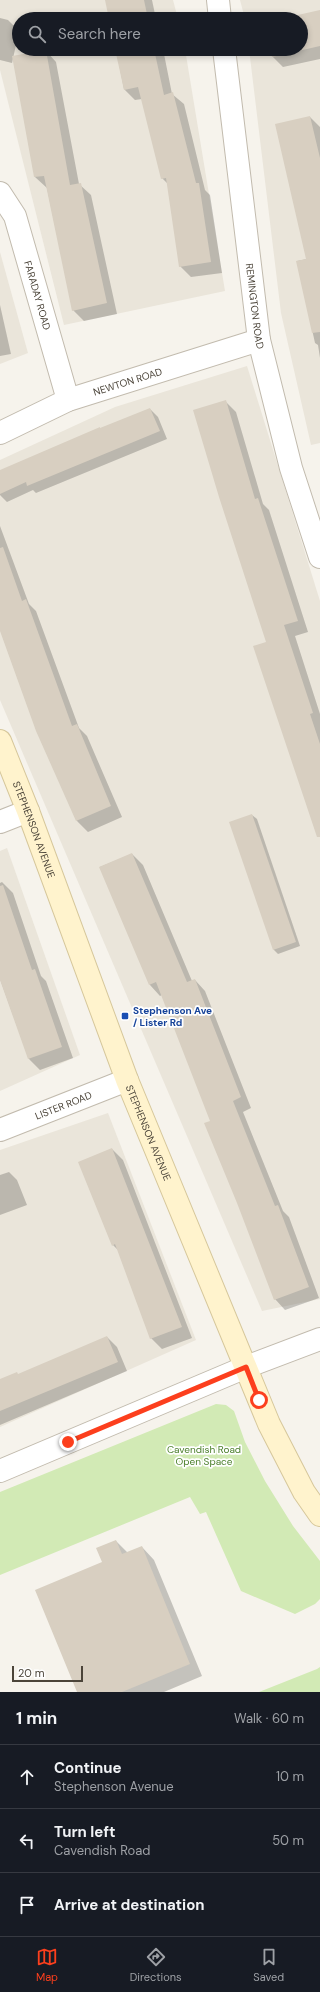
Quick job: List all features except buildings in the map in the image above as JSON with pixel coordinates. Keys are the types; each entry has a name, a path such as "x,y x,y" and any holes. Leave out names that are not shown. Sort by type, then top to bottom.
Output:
{"street":[{"path":"218,0 219,12"},
{"name":"REMINGTON ROAD","path":"225,56 259,340 291,468 320,557"},
{"name":"FARADAY ROAD","path":"0,193 14,216 68,400"},
{"name":"NEWTON ROAD","path":"0,433 68,400 259,340"},
{"name":"STEPHENSON AVENUE","path":"0,741 28,811 127,1080 269,1424 304,1492 320,1515"},
{"path":"0,822 28,811"},
{"name":"LISTER ROAD","path":"0,1130 127,1080"},
{"path":"0,1471 246,1367 320,1339"}],"shaded area":[{"path":"0,0 173,0 176,12 12,12 12,56 186,56 225,291 64,325 0,70"},
{"path":"240,0 320,0 320,443 311,445 281,313 250,56 308,56 308,12 243,12"},
{"path":"0,252 28,353 0,364"},
{"path":"247,366 320,601 320,1299 262,1311 0,700 0,460 115,407"},
{"path":"7,848 80,1055 0,1091 0,851"},
{"path":"108,1113 196,1340 0,1427 0,1150"}],"green space":[{"name":"Cavendish Road Open Space","path":"216,1404 226,1405 234,1411 245,1442 265,1481 293,1526 320,1561 320,1599 315,1604 295,1614 241,1591 206,1512 200,1514 190,1497 0,1575 0,1492"},
{"path":"320,1667 320,1692 259,1692 317,1669"}],"place":[{"name":"Stephenson Ave / Lister Rd","path":"125,1016"}],"route":[{"path":"68,1442 246,1367 259,1400"}]}
